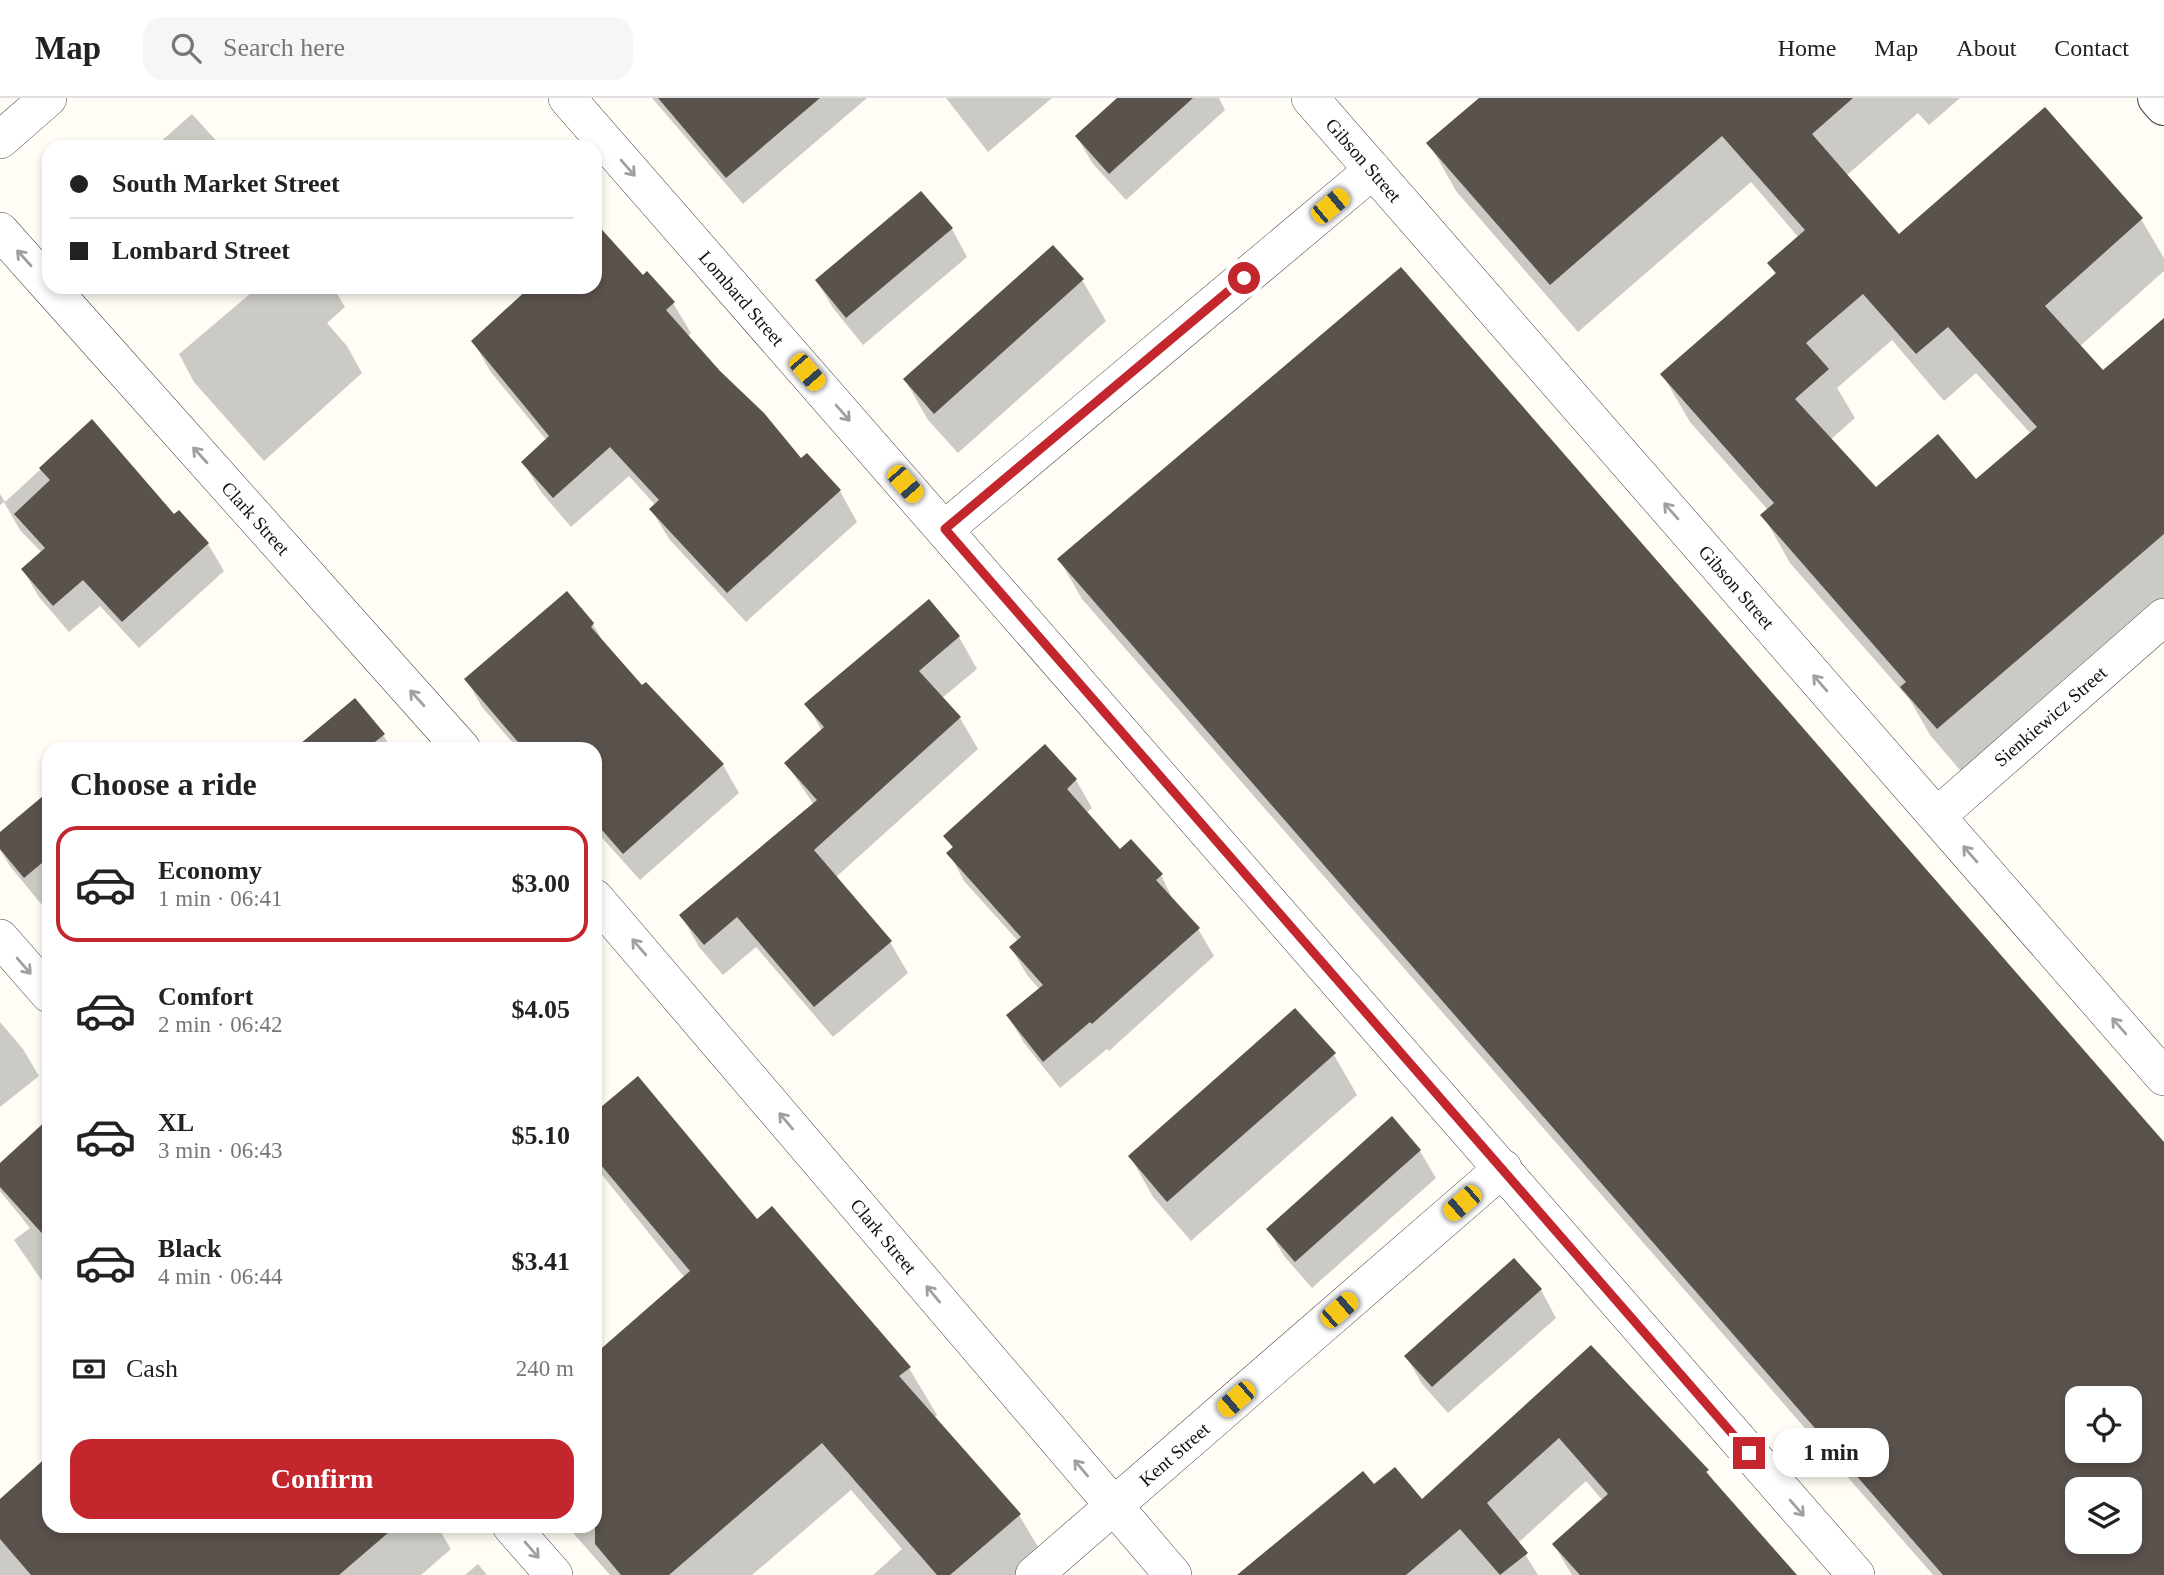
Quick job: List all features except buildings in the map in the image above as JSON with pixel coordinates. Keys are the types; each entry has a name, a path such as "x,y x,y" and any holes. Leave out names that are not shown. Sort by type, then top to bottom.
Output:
{"street":[{"path":"0,141 48,98"},
{"name":"Lombard Street","path":"567,98 1856,1575"},
{"name":"Gibson Street","path":"1310,98 2164,1077"},
{"path":"2157,98 2164,106"},
{"path":"945,529 1373,170"},
{"name":"Clark Street","path":"0,231 42,277"},
{"name":"Clark Street","path":"57,294 456,742"},
{"name":"Sienkiewicz Street","path":"1937,816 2164,617"},
{"name":"Clark Street","path":"602,906 1173,1575"},
{"path":"0,938 42,986"},
{"name":"Kent Street","path":"1034,1575 1503,1168"},
{"path":"517,1533 554,1575"}],"route":[{"path":"1244,278 945,529 1749,1453"}]}
